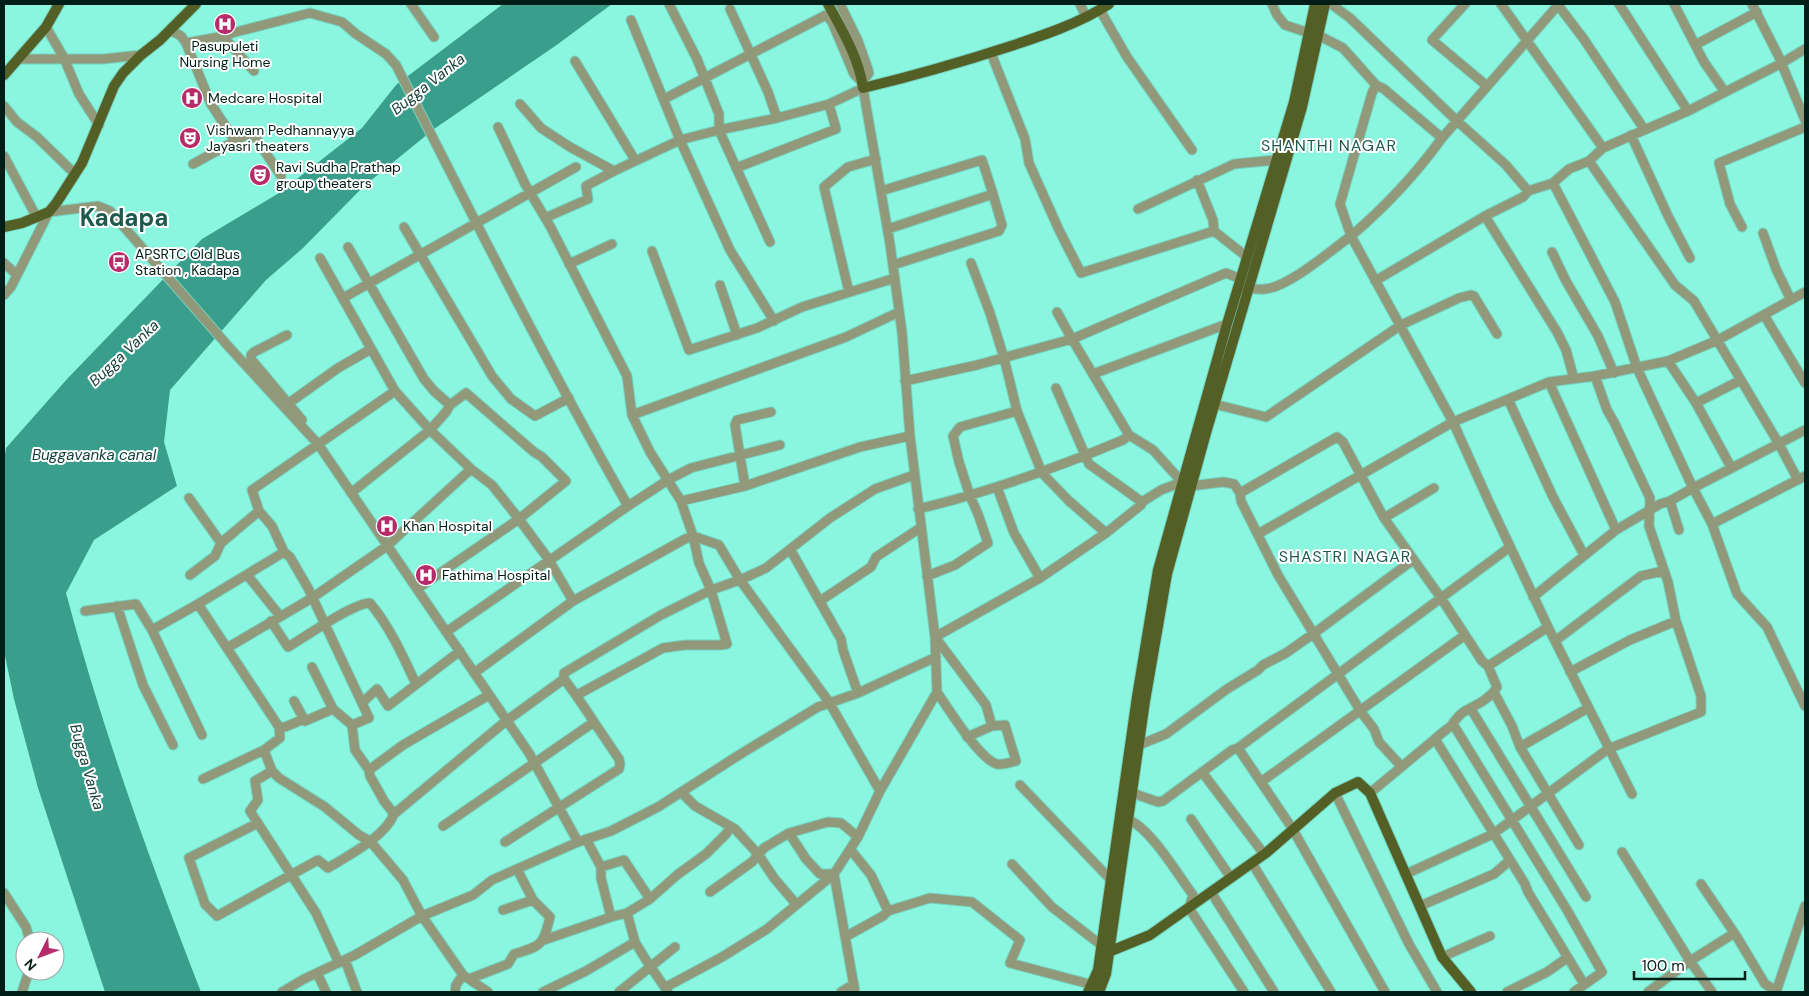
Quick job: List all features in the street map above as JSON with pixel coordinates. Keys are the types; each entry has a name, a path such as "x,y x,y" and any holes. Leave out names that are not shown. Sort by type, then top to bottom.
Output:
{"main road":[{"path":"4,75 46,27 58,4"},
{"path":"4,227 22,223 49,212 58,202 82,163 114,86 123,73 196,4"},
{"path":"828,4 847,40 862,85 954,65 1039,37 1086,17 1109,4"},
{"path":"1093,990 1104,951 1129,820 1139,745 1167,574 1186,484 1227,324 1302,106 1313,34 1315,4"},
{"path":"1104,951 1111,880 1136,697 1158,570 1214,404 1247,257 1313,34 1325,4"},
{"path":"1104,951 1150,935 1264,854 1335,794 1358,782 1370,793 1442,957 1471,992"}],"street":[{"path":"411,4 434,37"},
{"path":"669,4 704,77 719,114 719,130 770,242"},
{"path":"545,218 588,199 586,186 680,140 830,104 862,85 868,73 868,68 858,41 840,4"},
{"path":"1080,4 1086,17"},
{"path":"1272,4 1277,15 1285,25 1313,34 1343,48 1376,85 1384,89 1442,138"},
{"path":"1331,4 1350,18 1457,121 1506,165 1528,191"},
{"path":"1465,4 1432,40 1487,86"},
{"path":"1501,4 1603,148"},
{"path":"905,381 1004,358 1072,339 1226,273 1242,285 1266,289 1286,282 1351,236 1376,215 1426,160 1442,138 1558,4 1644,129"},
{"path":"1619,4 1688,111"},
{"path":"1675,4 1704,62 1725,92"},
{"path":"1752,4 1782,63 1805,120"},
{"path":"186,43 225,36 309,8 342,22 386,54 396,65 476,223 628,506"},
{"path":"730,9 752,54 777,118"},
{"path":"1100,10 1127,57 1192,150"},
{"path":"1695,45 1757,12"},
{"path":"627,913 635,942 667,990 766,929 834,874 858,837 880,791 937,692 935,637 914,475 895,278 882,191 862,85 854,74 832,22 826,15 664,99"},
{"path":"631,20 680,140 730,250 774,322"},
{"path":"46,27 64,58 79,94 99,125"},
{"path":"170,30 181,36 186,43 211,104 235,141"},
{"path":"225,36 227,41 254,72"},
{"path":"1375,280 1523,196 1528,191 1553,183 1569,169 1589,161 1603,148 1688,111 1782,63 1805,49"},
{"path":"992,52 1025,138 1029,163 1059,230 1082,273 1214,231"},
{"path":"19,59 103,59 141,55"},
{"path":"575,61 636,160"},
{"path":"1376,85 1372,93 1340,204 1351,236 1453,422 1533,597 1632,794"},
{"path":"520,104 541,128 570,147 614,171"},
{"path":"736,168 836,129 830,104"},
{"path":"4,106 17,122 43,142 75,174"},
{"path":"498,127 531,194 627,376 632,416 650,452 681,501 693,536 699,563 711,590 728,644 721,646 685,645 663,648 577,695"},
{"path":"1742,227 1730,204 1719,163 1805,127"},
{"path":"193,164 252,132 281,176"},
{"path":"1632,135 1668,216 1690,258"},
{"path":"4,156 36,216"},
{"path":"849,292 824,187 848,167 876,158"},
{"path":"882,191 980,160 984,162 1002,224 1000,231 893,265"},
{"path":"1138,209 1234,164 1276,160"},
{"path":"1589,161 1675,285 1694,301 1779,444 1802,478 1712,524"},
{"path":"343,298 576,167"},
{"path":"1197,180 1213,220 1214,231 1247,257"},
{"path":"1553,183 1615,302 1637,368 1693,488 1712,524 1737,594 1766,628 1805,706"},
{"path":"888,229 994,194"},
{"path":"4,295 17,275 49,212 98,206 110,211 228,346 319,443"},
{"path":"1485,216 1557,332 1566,350 1574,379"},
{"path":"404,227 492,376 511,399 535,416 569,398"},
{"path":"1763,233 1776,269 1791,300"},
{"path":"569,264 612,244"},
{"path":"348,247 424,379 434,391 450,404"},
{"path":"652,251 689,350 774,322 802,307 895,278"},
{"path":"1552,252 1566,281 1598,336 1614,373"},
{"path":"320,258 395,392 430,430 472,469 492,484 549,560 574,601"},
{"path":"4,263 17,275"},
{"path":"971,263 990,313 1004,358 1017,411 1042,473 1069,501 1106,533"},
{"path":"720,285 736,335"},
{"path":"1258,534 1453,422 1549,382 1614,373 1668,361 1718,340 1805,292"},
{"path":"1214,404 1266,418 1400,326 1459,298 1470,295 1474,296 1480,303 1497,334"},
{"path":"632,416 846,337 899,312"},
{"path":"1057,312 1129,435 1153,450 1186,484"},
{"path":"1764,315 1805,383"},
{"path":"1094,374 1227,324"},
{"path":"287,334 254,352 251,355 251,359 289,403 319,443 535,764 559,807 601,867 601,878 611,917"},
{"path":"289,403 338,368 371,349"},
{"path":"1668,361 1696,403 1731,467"},
{"path":"1406,874 1493,834 1513,822 1548,792 1608,749 1701,712 1700,696 1676,621 1668,582 1649,526 1650,498 1614,422 1606,410 1594,376"},
{"path":"1696,403 1741,380"},
{"path":"1549,382 1616,530"},
{"path":"1056,388 1089,464 1142,502"},
{"path":"352,725 369,718 363,702 308,588 290,557 284,552 272,526 259,511 252,490 395,392"},
{"path":"351,493 430,430 446,412 450,404 466,393 542,457 566,481 519,519 417,589"},
{"path":"1508,399 1553,497 1584,555"},
{"path":"927,576 955,565 988,543 970,496 953,436 960,427 1017,411"},
{"path":"745,486 735,425 737,420 771,412"},
{"path":"1533,597 1616,530 1650,509 1670,501 1726,472 1731,467 1805,430"},
{"path":"918,509 970,496 1042,473 1123,440 1129,435"},
{"path":"681,501 745,486 860,447 910,436"},
{"path":"1240,493 1337,437 1342,442 1384,518 1441,598 1482,661 1488,666 1497,687 1494,692 1460,715 1453,724 1370,793"},
{"path":"446,632 668,480 691,468 780,445"},
{"path":"227,648 312,598 387,546 472,469"},
{"path":"505,842 619,769 619,759 577,695 564,679 564,673 661,615 711,590 766,568 830,518 875,489 914,475"},
{"path":"935,637 1040,578 1106,533 1141,505 1142,502 1161,490 1186,484 1223,482 1234,484 1278,574 1360,712 1374,729 1379,742 1401,766"},
{"path":"998,487 1014,532 1040,578"},
{"path":"1384,518 1434,488"},
{"path":"188,498 222,543"},
{"path":"1670,501 1679,530"},
{"path":"190,575 215,556 222,543 259,511"},
{"path":"820,600 871,567 876,557 920,528"},
{"path":"474,673 574,601 693,536 719,545 740,580 829,702 880,791"},
{"path":"1132,792 1158,802 1163,801 1232,750 1238,748 1510,547"},
{"path":"790,549 841,639 842,650 858,693"},
{"path":"152,630 227,586 248,576 284,552"},
{"path":"1139,745 1166,734 1227,689 1258,670 1262,665 1286,653 1413,560"},
{"path":"1555,641 1640,576 1663,571"},
{"path":"248,576 280,616"},
{"path":"272,621 288,648 358,606 370,603 380,615 399,648 416,684"},
{"path":"198,604 279,727 280,738 264,750 203,779"},
{"path":"86,611 137,605 152,630 202,735"},
{"path":"117,606 144,685 173,745"},
{"path":"1570,672 1630,640 1676,621"},
{"path":"1488,666 1548,627"},
{"path":"1261,782 1465,635"},
{"path":"935,637 986,705 992,726"},
{"path":"363,702 377,689 388,706 460,651"},
{"path":"282,992 422,916 473,895 492,880 582,841 611,832 658,807 739,755 829,702 858,693 936,656"},
{"path":"312,667 333,708 352,725 355,750 369,770 370,776 384,801 394,814"},
{"path":"258,824 189,858 205,904 216,916 318,860 328,868 370,841 392,821 394,814 507,721 564,679"},
{"path":"937,692 967,737 992,761 999,764 1016,761 1006,724 992,726 967,737"},
{"path":"1494,692 1512,726 1520,747 1579,845"},
{"path":"369,770 403,745 489,695"},
{"path":"294,701 304,719"},
{"path":"279,727 285,727 304,719 305,721 333,708"},
{"path":"1520,747 1588,708"},
{"path":"1471,709 1586,897"},
{"path":"443,826 594,722"},
{"path":"1453,724 1602,972 1574,992"},
{"path":"1434,738 1525,884 1584,984"},
{"path":"1238,748 1293,830 1385,992"},
{"path":"264,750 272,771 284,781 325,807 359,835 370,841 403,880 422,916 466,977 488,992"},
{"path":"272,771 255,781 258,800 250,810 316,913 357,992"},
{"path":"1202,772 1264,854"},
{"path":"1020,785 1111,880"},
{"path":"681,792 695,806 735,829 758,854 774,878 796,904"},
{"path":"1335,794 1409,944 1437,992"},
{"path":"1191,819 1231,878"},
{"path":"1129,820 1138,824 1156,845 1193,896 1189,908 1244,992"},
{"path":"710,892 752,862 764,848 789,833 828,822 841,823 858,837"},
{"path":"455,992 456,985 466,977 508,964 514,954 533,949 544,940 627,913 650,899 676,875 706,854 726,834 730,827"},
{"path":"789,833 806,859 820,874 834,874"},
{"path":"850,849 871,875 888,911"},
{"path":"1622,852 1690,961 1712,992"},
{"path":"601,867 624,860 650,899"},
{"path":"1420,906 1494,874 1510,861"},
{"path":"1252,863 1330,992"},
{"path":"1012,864 1052,906 1104,951"},
{"path":"517,869 533,900 550,918 544,940"},
{"path":"834,874 855,988 841,992"},
{"path":"1701,884 1723,915 1765,984 1776,991 1805,906"},
{"path":"1211,892 1274,992"},
{"path":"4,893 27,931"},
{"path":"845,937 884,916 888,911 930,898 972,902 1020,940 1010,963 1093,990"},
{"path":"502,910 533,900"},
{"path":"1648,992 1690,961 1733,934"},
{"path":"1442,957 1490,936"},
{"path":"543,992 586,971 635,942"},
{"path":"619,992 675,947"},
{"path":"1508,992 1547,972 1567,958"},
{"path":"317,973 326,992"}],"water":[{"name":"Buggavanka canal","path":"503,4 612,4 558,44 434,129 364,186 303,248 266,280 170,390 164,442 177,486 94,540 66,593 111,744 163,894 201,992 105,992 38,788 14,699 4,651 4,461 6,448 68,378 202,239 279,193 362,128 396,85"}],"place":[{"name":"Pasupuleti Nursing Home","path":"225,24"},
{"name":"Medcare Hospital","path":"192,98"},
{"name":"Vishwam Pedhannayya Jayasri theaters","path":"190,138"},
{"name":"Ravi Sudha Prathap group theaters","path":"260,175"},
{"name":"APSRTC Old Bus Station , Kadapa","path":"119,262"},
{"name":"Khan Hospital","path":"387,526"},
{"name":"Fathima Hospital","path":"426,575"}],"district":[{"name":"SHANTHI NAGAR","path":"1329,145"},
{"name":"Kadapa","path":"124,217"},
{"name":"SHASTRI NAGAR","path":"1345,556"}],"water label":[{"name":"Bugga Vanka","path":"428,84"},
{"name":"Bugga Vanka","path":"124,353"},
{"name":"Bugga Vanka","path":"87,767"}]}
